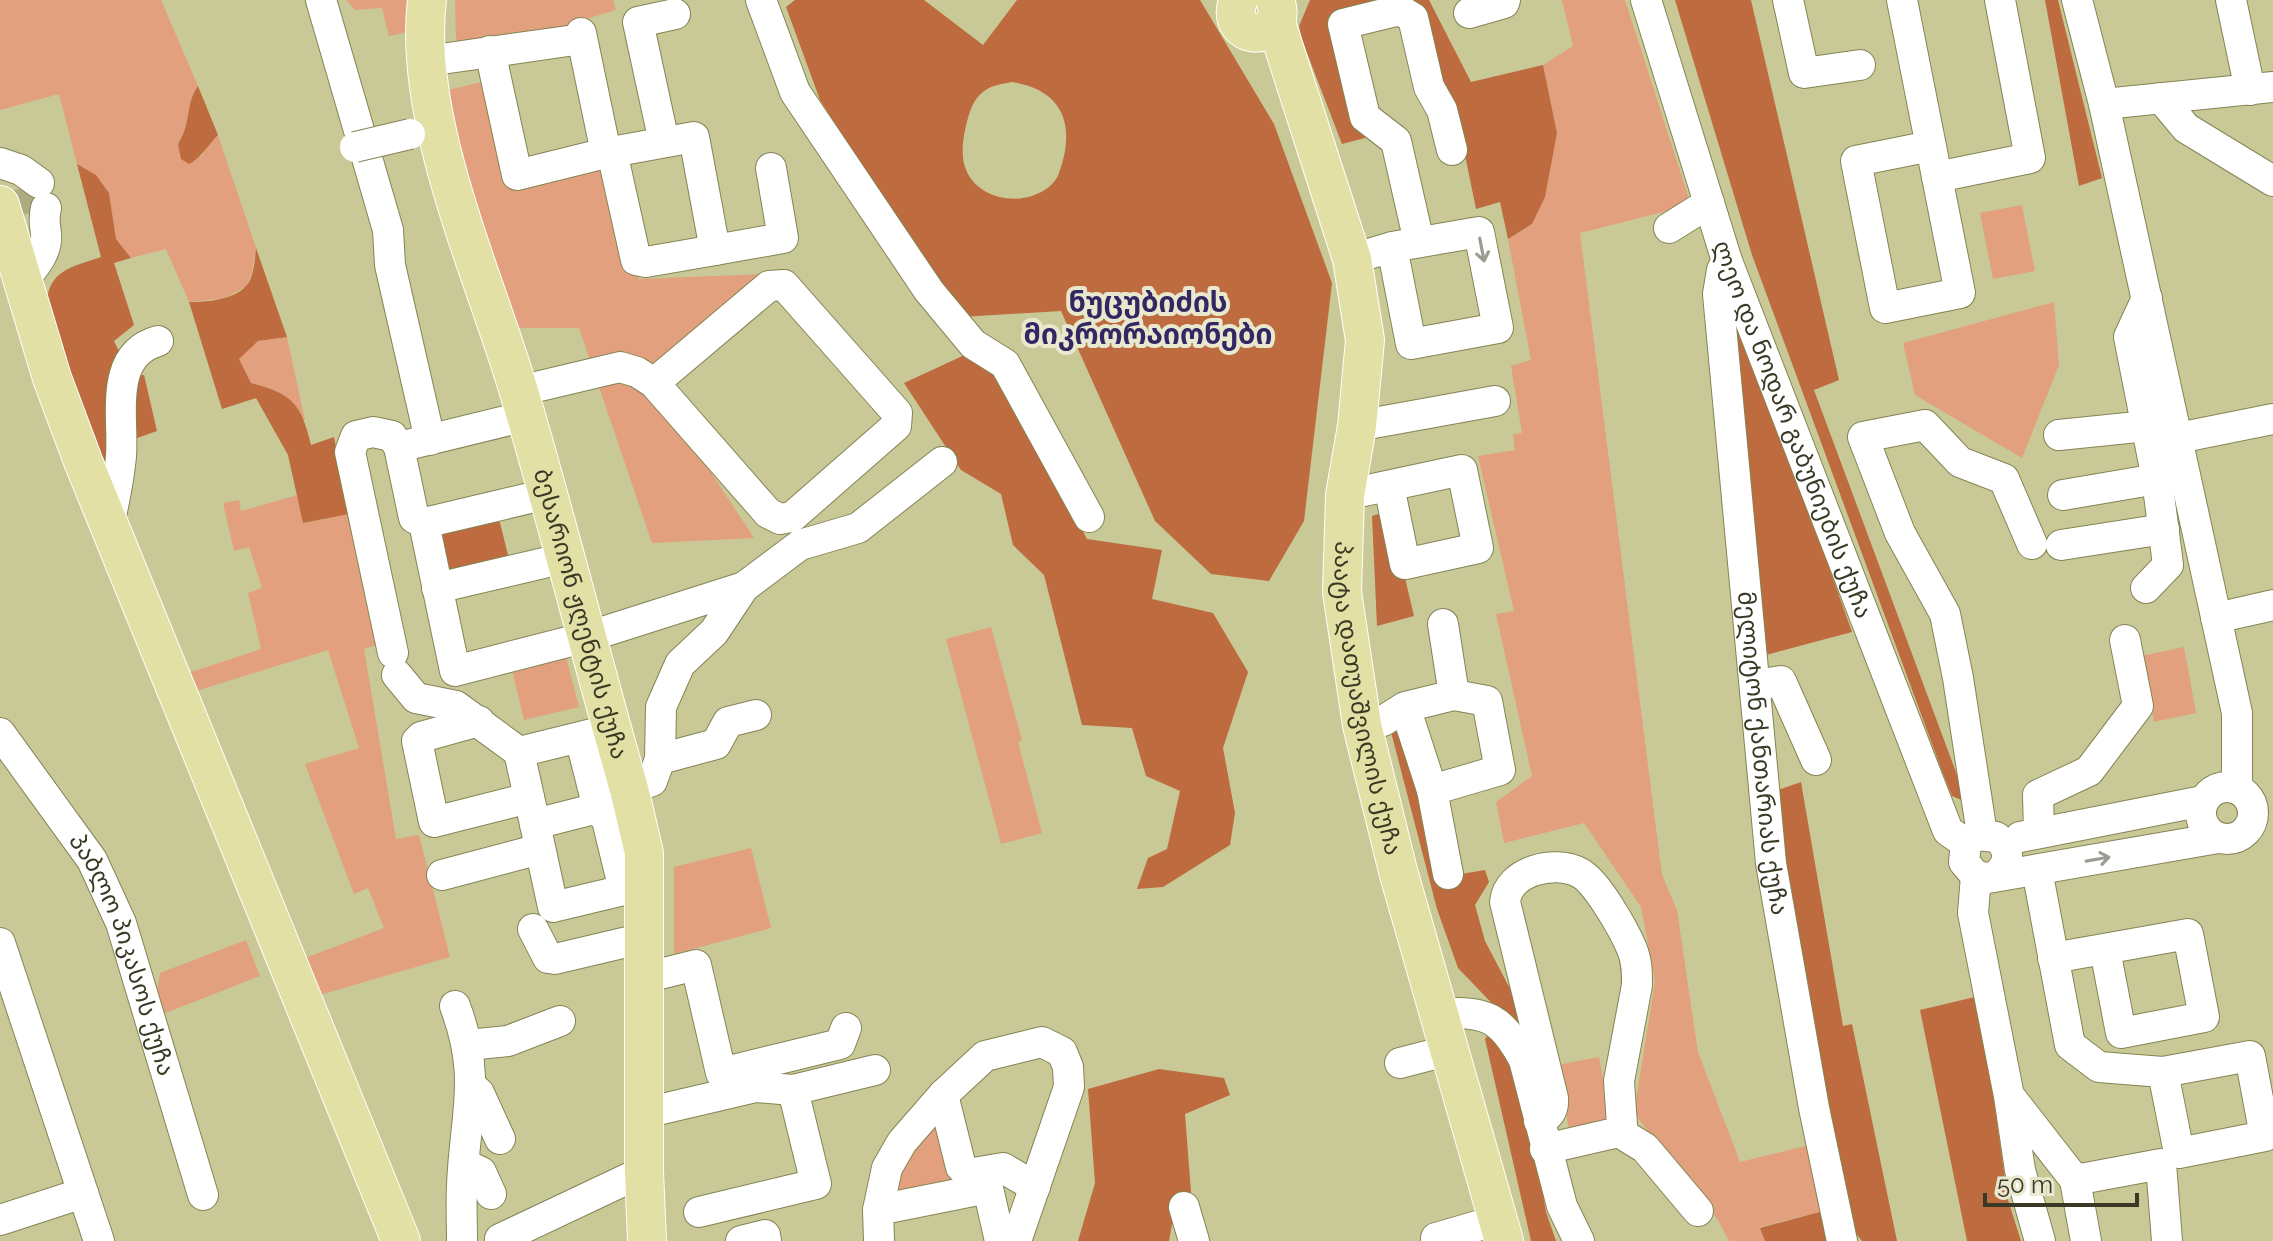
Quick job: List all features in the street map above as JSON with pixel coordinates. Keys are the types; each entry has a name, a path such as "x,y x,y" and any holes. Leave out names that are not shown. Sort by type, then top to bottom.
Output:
{"main road":[{"name":"ბესარიონ ჟღენტის ქუჩა","path":"427,0 423,131 460,211 522,404 587,637 596,733 614,799 644,853 644,1171 647,1241"},
{"name":"პაატა დათუაშვილის ქუჩა","path":"1237,0 1235,13 1238,23 1246,31 1274,13 1352,259 1365,340 1357,426 1345,495 1342,592 1362,725 1398,871 1501,1230"},
{"path":"31,199 23,281 52,378 401,1241"}],"street":[{"path":"321,0 388,230 390,265 430,440"},
{"path":"761,0 795,92 929,291 973,344 1005,364 1089,517"},
{"path":"1469,13 1504,3 1505,0"},
{"name":"ლეო და ნოდარ გაბუნიების ქუჩა","path":"1646,0 1727,261 1948,831 1983,839"},
{"path":"1788,0 1804,73 1860,65"},
{"path":"1902,0 1931,146 1960,293 1885,308 1856,161 1931,146"},
{"path":"1937,177 2030,158 2000,0"},
{"path":"2077,0 2104,104 2147,298 2257,815"},
{"path":"2104,104 2261,88 2231,0"},
{"path":"1352,259 1406,245 1396,141 1365,117 1343,24 1373,8 1400,10 1413,18 1429,87 1442,110 1452,150"},
{"path":"664,142 638,22 675,14"},
{"path":"427,61 574,37 609,152 636,260 646,262 783,238 771,168"},
{"path":"490,51 517,175 609,152 694,137 715,250"},
{"path":"2161,98 2186,128 2273,181"},
{"path":"355,147 423,131"},
{"path":"0,163 21,170 31,199"},
{"path":"1669,228 1709,203"},
{"name":"მელიტონ ქანთარიას ქუჩა","path":"1727,261 1722,270 1718,294 1771,863 1814,1108 1843,1240"},
{"path":"399,447 430,440 620,367 637,372 654,383 768,513 780,519 792,517 896,426 897,413 784,285 769,286 654,383"},
{"path":"2146,588 2168,565 2157,479 2129,337 2147,298"},
{"path":"109,525 121,456 123,382 137,351 158,341"},
{"path":"1357,426 1495,401"},
{"path":"2180,448 2273,419"},
{"path":"1983,839 1945,614 1900,533 1863,437 1925,425 1960,462 2004,479 2047,544 2164,529"},
{"path":"2059,435 2147,426"},
{"path":"547,494 424,523 414,518 399,447 392,436 351,428 350,452 397,670 416,698 456,706 519,752 553,907 624,890 607,820 614,799"},
{"path":"2180,448 2273,435"},
{"path":"397,670 455,671 587,637 744,587 800,545 858,528 942,462"},
{"path":"2063,495 2157,479"},
{"path":"1345,495 1389,486"},
{"path":"424,523 455,671"},
{"path":"437,588 565,558"},
{"path":"442,875 535,824 614,799 652,781 660,759 661,707 680,664 714,632 744,587"},
{"path":"2218,624 2273,605"},
{"path":"2218,624 2273,620"},
{"path":"1443,624 1454,695"},
{"path":"2039,833 2038,795 2089,771 2138,706 2125,640"},
{"path":"1755,685 1781,681 1816,760"},
{"path":"1362,725 1383,721 1405,707 1454,695 1487,701 1500,770 1432,790"},
{"path":"1405,707 1432,790 1448,874"},
{"path":"660,759 716,744 728,722 756,715"},
{"path":"479,721 421,737 417,741 434,822 535,824"},
{"name":"პაბლო პიკასოს ქუჩა","path":"0,733 92,860 121,923 203,1195"},
{"path":"519,752 596,733"},
{"path":"2218,838 2204,827 2200,810 2203,801 2216,789 2224,787 2257,815"},
{"path":"2203,801 2039,833 1983,839 1964,862 1985,877 2218,838 2233,839 2257,815"},
{"path":"1542,1135 1553,1108 1553,1098 1505,902 1506,890 1525,874 1569,868 1583,874 1596,888 1633,950 1637,970 1619,1081 1622,1125 1619,1132"},
{"path":"2037,870 2070,1045 2099,1067 2163,1072"},
{"path":"1985,877 1973,913 2009,1096 2020,1170 2040,1241"},
{"path":"533,929 548,958 644,958 696,965 721,1073 840,1044 846,1028"},
{"path":"0,943 99,1241"},
{"path":"2053,958 2105,950"},
{"path":"549,981 600,965 644,958"},
{"path":"455,1006 468,1045 472,1087 464,1164 462,1241"},
{"path":"1440,1014 1470,1012 1497,1021 1513,1038 1524,1060 1562,1206 1579,1241"},
{"path":"468,1045 508,1041 560,1021"},
{"path":"879,1241 878,1210 887,1168 902,1142 943,1095 985,1056 1042,1042 1062,1052 1068,1067 1069,1087 1016,1241"},
{"path":"1400,1063 1450,1050"},
{"path":"645,1113 756,1087 793,1090 875,1070"},
{"path":"472,1087 479,1093 500,1139"},
{"path":"699,1212 816,1184 793,1090"},
{"path":"943,1095 961,1167 968,1174 1003,1168 1035,1187"},
{"path":"2009,1096 2075,1180 2086,1241"},
{"path":"1542,1135 1619,1132 1645,1148 1698,1211"},
{"path":"464,1164 481,1172 491,1194"},
{"path":"2075,1180 2161,1164 2167,1241"},
{"path":"500,1239 644,1171"},
{"path":"878,1210 988,1188 1000,1241"},
{"path":"0,1220 83,1193"},
{"path":"1184,1207 1194,1241"},
{"path":"1436,1238 1501,1230"},
{"path":"741,1241 765,1235 766,1241"}],"shaded area":[{"path":"0,0 161,0 198,86 178,144 201,157 218,135 256,248 247,286 225,298 189,302 166,249 131,258 116,239 109,193 96,175 77,164 59,94 0,110"},
{"path":"346,0 410,0 409,32 389,36 382,8 355,10"},
{"path":"455,0 613,0 616,10 520,39 456,44"},
{"path":"795,0 924,0 983,45 1017,0 1200,0 1274,124 1332,283 1304,521 1269,581 1211,574 1155,521 1061,311 961,317 820,100 786,7","holes":["1012,82 1044,93 1061,113 1066,140 1059,173 1048,188 1032,196 1012,199 992,195 976,184 965,167 963,142 970,111 980,95 993,86"]},
{"path":"1310,0 1429,0 1471,82 1543,65 1557,133 1545,197 1532,224 1508,239 1500,202 1476,209 1455,106 1435,85 1419,13 1337,20 1365,138 1342,144 1302,40 1299,26"},
{"path":"1562,0 1625,0 1691,205 1580,233 1662,875 1677,910 1698,1052 1740,1162 1809,1145 1823,1211 1760,1227 1765,1241 1729,1241 1718,1220 1634,1113 1655,981 1641,907 1584,823 1504,843 1496,802 1532,776 1496,614 1514,611 1478,456 1515,450 1513,434 1522,433 1511,366 1531,360 1508,239 1532,224 1557,133 1543,65 1573,46"},
{"path":"1675,0 1751,0 1839,380 1814,390 1963,791 1964,801 1952,796 1942,771 1752,255"},
{"path":"2045,0 2058,0 2102,178 2079,186"},
{"path":"494,79 521,184 610,168 631,264 639,279 766,274 660,395 754,538 652,543 579,328 511,328 444,91"},
{"path":"198,86 218,135 189,164 181,159 178,144"},
{"path":"77,164 96,175 109,193 116,239 131,258 114,263 134,325 114,341 131,376 144,375 157,431 126,442 112,497 46,308 51,286 62,272 101,257"},
{"path":"2022,205 2035,271 1993,279 1980,213"},
{"path":"256,248 287,337 258,341 239,359 251,383 276,391 293,402 303,419 311,445 334,437 349,514 303,523 288,455 256,398 222,409 189,302 219,299 241,291 251,278"},
{"path":"2054,302 2059,365 2022,458 1915,395 1903,343"},
{"path":"1738,312 1852,632 1766,655 1731,317"},
{"path":"287,337 305,421 282,395 251,383 238,359 258,341"},
{"path":"971,352 1000,377 1087,539 1162,550 1152,599 1213,613 1248,672 1223,748 1235,813 1230,845 1163,887 1137,889 1148,858 1167,849 1180,791 1146,776 1132,728 1082,725 1044,575 1013,545 1001,494 961,470 904,383"},
{"path":"298,495 304,523 349,514 376,645 364,649 396,839 419,835 450,957 316,996 300,960 384,928 368,888 354,894 305,764 359,748 328,650 196,691 188,673 261,649 248,593 262,588 249,547 234,551 223,503 239,500 241,511"},
{"path":"497,511 510,563 442,579 430,527"},
{"path":"1389,511 1414,616 1377,626 1372,516"},
{"path":"991,627 1022,740 1018,742 1042,833 1001,844 946,639"},
{"path":"2184,647 2196,713 2154,722 2141,656"},
{"path":"566,657 579,707 524,720 512,670"},
{"path":"1405,729 1443,877 1485,870 1489,882 1475,905 1485,941 1529,1025 1538,1068 1505,1017 1458,968 1437,909 1391,732"},
{"path":"1801,782 1843,1026 1852,1024 1897,1241 1862,1241 1850,1226 1772,792"},
{"path":"751,848 771,928 674,954 674,867"},
{"path":"246,940 260,976 153,1018 160,973"},
{"path":"1979,996 2008,1200 2021,1241 1967,1241 1920,1010"},
{"path":"1490,1032 1521,1072 1546,1212 1556,1241 1531,1241 1485,1039"},
{"path":"1599,1057 1612,1127 1570,1135 1557,1065"},
{"path":"1159,1069 1224,1078 1230,1095 1185,1114 1192,1205 1175,1208 1169,1241 1078,1241 1095,1183 1088,1089"},
{"path":"937,1111 955,1190 889,1194"},
{"path":"1823,1211 1835,1241 1765,1241 1760,1228"}],"tunnel":[{"path":"26,187 33,212"}],"district":[{"name":"ნუცუბიძის მიკრორაიონები","path":"1148,318"}]}
